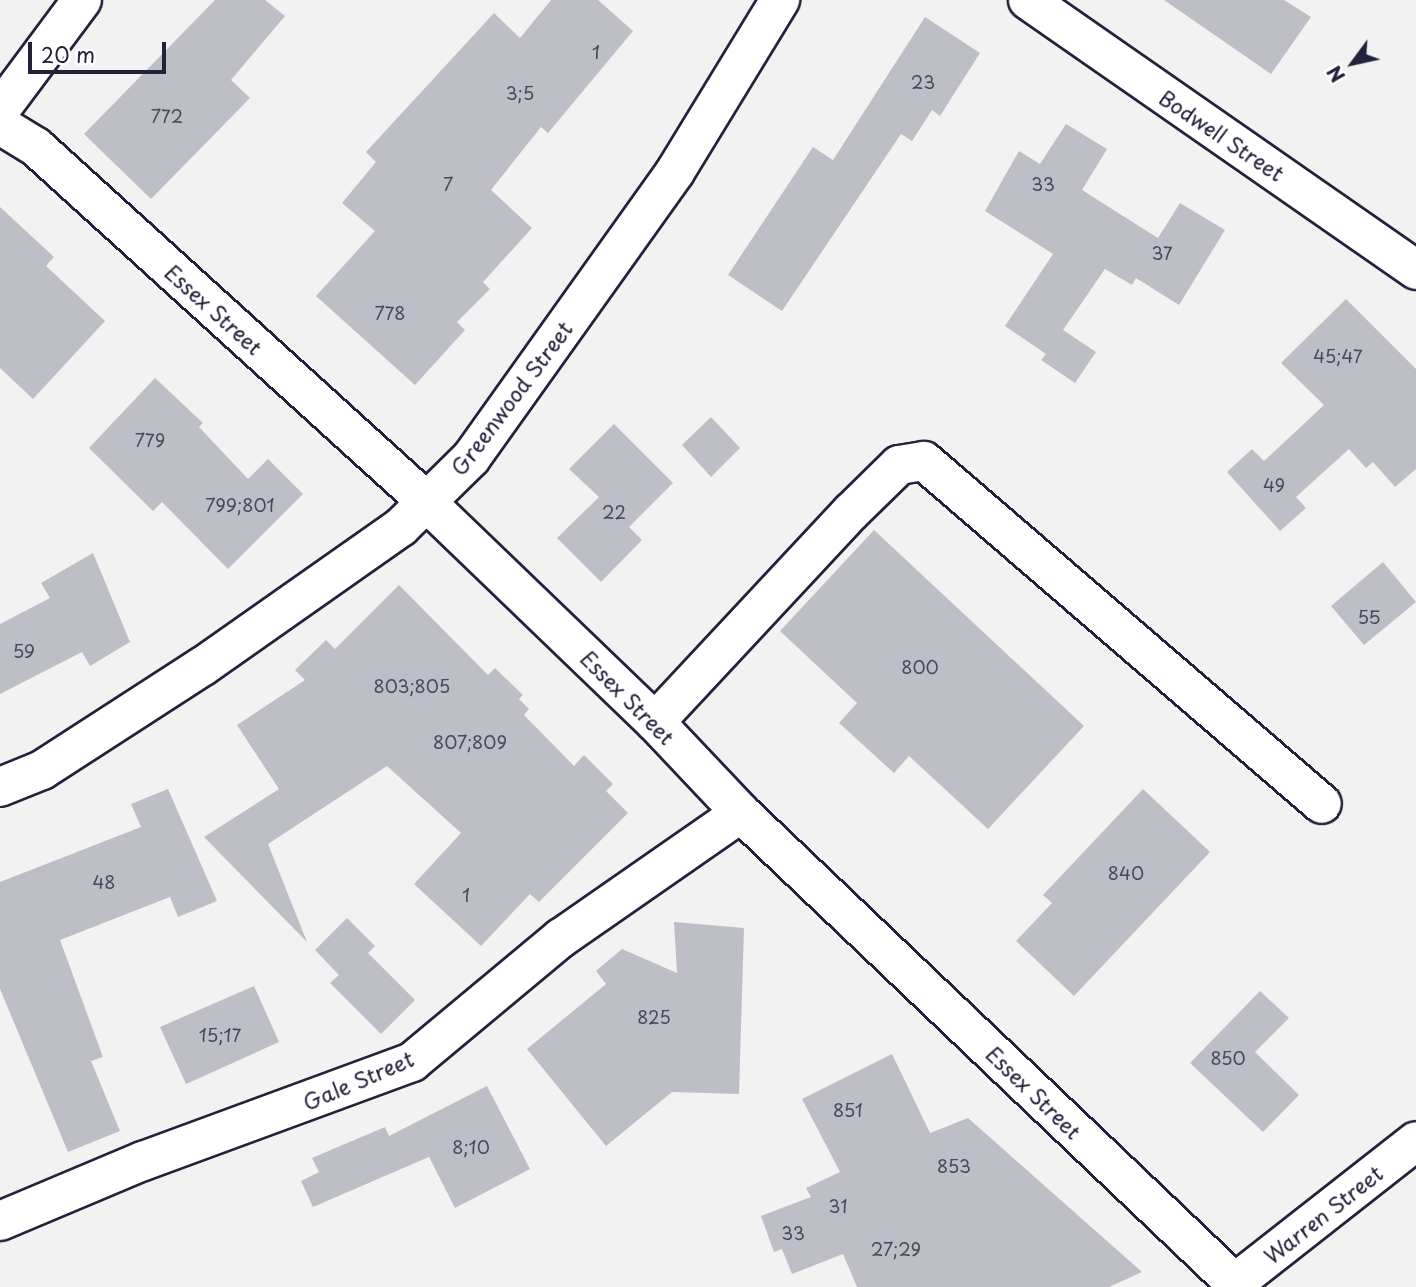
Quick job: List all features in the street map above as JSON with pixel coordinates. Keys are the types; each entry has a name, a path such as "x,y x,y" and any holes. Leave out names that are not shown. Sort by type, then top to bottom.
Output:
{"street":[{"path":"0,110 82,0"},
{"name":"Greenwood Street","path":"0,787 42,770 203,666 401,527 471,458 675,172 780,0"},
{"name":"Bodwell Street","path":"1028,0 1364,231 1416,270"},
{"name":"Essex Street","path":"0,125 36,147 426,502 655,722 741,813 1235,1286"},
{"path":"1364,231 1416,232"},
{"path":"655,722 851,512 899,466 924,461 1322,804"},
{"name":"Gale Street","path":"0,1221 143,1161 412,1062 561,939 741,813"},
{"name":"Warren Street","path":"1235,1286 1416,1141"}],"building":[{"path":"215,0 265,0 285,16 231,80 250,98 151,199 84,134"},
{"path":"551,0 598,0 633,31 548,133 541,127 491,190 532,228 483,282 490,289 457,322 465,330 415,385 316,296 375,231 342,203 376,162 366,152 494,13 520,38"},
{"path":"1164,0 1284,0 1311,17 1271,74"},
{"path":"925,17 980,53 940,116 932,110 912,141 901,134 782,311 728,275 813,147 833,160"},
{"path":"1066,124 1107,149 1082,190 1158,238 1180,203 1225,230 1179,305 1136,278 1132,285 1105,269 1063,330 1096,352 1075,383 1041,360 1046,354 1005,326 1053,254 985,211 1019,151 1040,164"},
{"path":"0,207 54,257 46,266 105,321 33,399 0,368"},
{"path":"1346,299 1416,369 1416,469 1395,487 1373,462 1366,468 1349,449 1296,497 1306,508 1280,531 1227,472 1252,449 1264,461 1324,405 1281,363"},
{"path":"155,378 203,423 199,427 248,479 268,459 303,494 228,569 162,502 153,511 89,448"},
{"path":"711,417 740,448 711,477 682,445"},
{"path":"614,424 673,483 629,527 642,540 601,582 557,538 599,497 569,469"},
{"path":"874,530 1084,726 988,829 909,756 894,773 839,723 857,703 780,631"},
{"path":"93,553 130,642 90,666 82,652 0,694 0,624 50,598 41,583"},
{"path":"1383,562 1416,602 1364,645 1331,606"},
{"path":"399,585 488,675 495,668 523,695 519,699 529,709 524,715 574,766 584,755 613,784 606,791 628,813 539,902 530,894 481,946 414,884 461,833 387,766 268,844 307,942 204,837 279,789 237,725 305,680 295,670 326,640 335,649"},
{"path":"168,789 217,901 178,917 170,897 60,940 103,1057 91,1061 120,1131 68,1152 0,989 0,882 141,827 131,804"},
{"path":"1143,789 1210,852 1074,996 1016,941 1052,903 1043,895"},
{"path":"347,918 375,946 368,953 415,1000 381,1034 330,983 339,975 315,950"},
{"path":"674,922 744,928 739,1094 672,1092 606,1146 527,1049 606,984 596,971 622,949 677,973"},
{"path":"254,986 279,1042 186,1084 160,1027"},
{"path":"1260,991 1289,1018 1255,1052 1299,1095 1263,1132 1190,1063"},
{"path":"892,1054 930,1133 968,1118 1142,1272 1109,1287 857,1287 843,1254 792,1274 782,1249 774,1252 761,1216 811,1197 806,1188 840,1172 802,1099"},
{"path":"487,1086 530,1169 455,1208 429,1157 313,1207 301,1181 319,1172 312,1158 385,1127 389,1136"}]}
